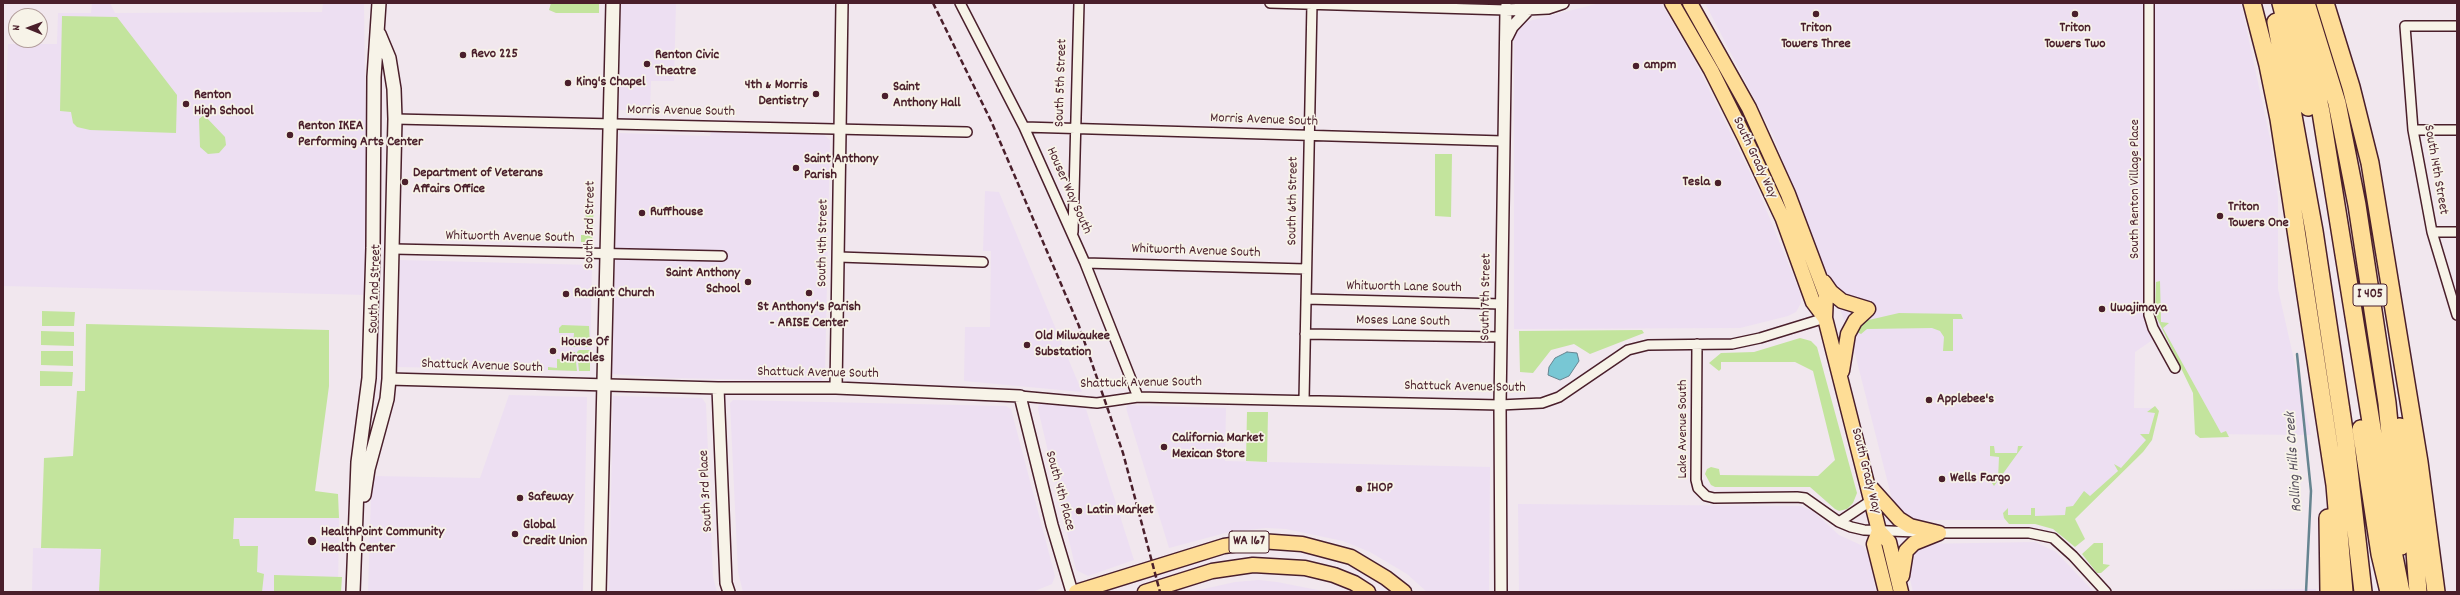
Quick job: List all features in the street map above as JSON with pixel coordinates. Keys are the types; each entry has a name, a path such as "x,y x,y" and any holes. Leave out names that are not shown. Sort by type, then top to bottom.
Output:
{"highway":[{"path":"2252,3 2278,112 2320,398 2335,485 2344,592"},
{"path":"2270,3 2288,80 2314,231 2346,444 2363,592"},
{"path":"2281,3 2299,66 2317,149 2364,415 2393,560 2402,592"},
{"path":"2293,3 2307,47 2321,112 2364,415 2380,554 2389,592"},
{"name":"I 405","path":"2306,3 2337,103 2346,145 2387,403 2396,482 2402,592"},
{"path":"2325,3 2351,87 2370,163 2419,462 2436,592"},
{"path":"2373,312 2386,344 2408,472 2418,592"},
{"path":"2320,398 2329,532 2329,592"}],"main road":[{"name":"South 2nd Street","path":"354,592 358,462 369,372 374,77 379,3"},
{"name":"South 3rd Street","path":"599,592 613,3"},
{"name":"South Grady Way","path":"1672,3 1700,48 1751,151 1783,219 1813,302 1825,318"},
{"name":"South Grady Way","path":"1690,3 1717,48 1767,146 1782,179 1826,295 1825,318 1879,531 1889,542 1901,591"},
{"name":"South 2nd Street","path":"355,547 368,469 387,399 389,379 395,119 394,89 389,58 378,30"},
{"path":"1700,48 1717,48"},
{"path":"1731,110 1740,112 1754,139 1767,146"},
{"path":"1751,151 1760,154 1772,176 1782,179"},
{"path":"1818,275 1837,298 1868,309 1855,321 1848,334 1841,380"},
{"path":"1868,485 1899,519 1910,526 1939,533"},
{"name":"South Grady Way","path":"1879,531 1874,544 1886,592"},
{"path":"1901,591 1903,561 1906,551 1914,543 1939,533"},
{"name":"WA 167","path":"1076,592 1224,546 1260,541 1302,544 1351,557 1386,578 1404,592"},
{"name":"WA 167","path":"1145,592 1212,571 1253,565 1305,568 1334,575 1354,583 1368,592"}],"street":[{"name":"South 4th Street","path":"836,388 842,3"},
{"name":"Houser Way South","path":"960,3 1024,127 1085,263 1138,397"},
{"name":"South 5th Street","path":"1073,236 1079,3"},
{"path":"1270,3 1506,7 1529,9 1548,8 1563,3"},
{"name":"South Renton Village Place","path":"2149,3 2149,315 2153,328 2175,368"},
{"name":"South 6th Street","path":"1304,400 1312,4"},
{"name":"South 7th Street","path":"1501,592 1500,405 1506,7"},
{"path":"1506,41 1512,27 1529,9"},
{"name":"South 14th Street","path":"2457,26 2405,26 2413,130 2432,232 2457,315"},
{"name":"Morris Avenue South","path":"395,119 967,132"},
{"name":"Morris Avenue South","path":"1024,127 1075,130 1309,137 1504,141"},
{"path":"2413,130 2457,130"},
{"path":"2432,232 2457,232"},
{"name":"Whitworth Avenue South","path":"393,249 722,256"},
{"path":"839,257 983,262"},
{"name":"Whitworth Avenue South","path":"1085,263 1306,269"},
{"name":"Whitworth Lane South","path":"1306,299 1502,304"},
{"name":"Shattuck Avenue South","path":"389,379 718,388 836,388 1020,396 1097,403 1138,397 1500,405 1542,404 1558,397 1628,350 1648,345 1732,344 1754,340 1825,318"},
{"name":"Moses Lane South","path":"1305,334 1501,337"},
{"name":"Lake Avenue South","path":"1697,344 1696,480 1698,488 1706,496 1714,498 1805,498 1840,522 1861,530 1939,533 2029,533 2053,538 2073,556 2106,592"},
{"path":"814,388 836,374"},
{"name":"South 3rd Place","path":"718,388 726,583 729,592"},
{"name":"South 4th Place","path":"1020,396 1052,525 1072,592"},
{"path":"1840,522 1872,500"}],"shaded area":[{"name":"Renton High School","path":"92,3 110,3 115,13 322,12 323,3 364,3 368,295 3,286 3,164 8,44 8,48 48,48 48,44 57,44 58,13 91,13"},
{"path":"621,3 676,3 674,81 651,81 650,111 619,110"},
{"path":"1600,3 1661,3 1694,59 1757,187 1801,295 1801,303 1796,312 1788,316 1740,328 1514,329 1514,33 1521,23"},
{"path":"1705,3 2241,3 2271,143 2278,197 2278,289 2311,435 2198,434 2197,394 2164,332 2135,352 2134,408 2156,408 2155,427 2141,450 2067,520 1912,520 1894,507 1851,338 1773,135"},
{"name":"Saint Anthony School","path":"711,132 824,135 830,140 825,375 821,381 668,378 612,374 619,133 710,136"},
{"path":"985,191 999,192 1082,392 964,381 965,327 990,327 991,251 983,251"},
{"path":"400,260 592,265 590,371 397,367"},
{"path":"509,395 587,397 583,592 368,592 371,495 374,476 480,478"},
{"path":"613,396 702,398 706,404 713,577 717,592 609,592"},
{"path":"733,400 1006,406 1011,409 1055,576 1052,584 1032,592 743,592 738,572 730,403"},
{"path":"1039,403 1085,406 1134,560 1088,576 1076,570 1038,409"},
{"path":"1128,405 1226,408 1225,461 1490,467 1489,592 1427,592 1407,574 1370,552 1343,541 1286,529 1266,528 1229,532 1169,548 1126,408"},
{"path":"1518,504 1801,506 1813,511 1839,535 1863,546 1868,554 1876,592 1519,592"},
{"path":"233,517 339,518 338,592 232,592"},
{"path":"2035,542 2056,552 2094,592 1913,592 1906,562 1920,544"},
{"path":"33,548 101,549 99,592 32,592"},
{"path":"1259,580 1328,592 1190,592 1235,582"},
{"path":"2316,589 2316,592 2106,592 2108,591"}],"green space":[{"path":"551,3 599,3 599,13 556,13 549,10"},
{"path":"62,16 117,17 177,95 176,133 90,130 77,127 73,123 71,112 60,111"},
{"path":"204,115 225,137 226,145 219,153 208,154 200,147 199,119"},
{"path":"1435,154 1452,154 1451,217 1435,216"},
{"path":"586,203 594,204 592,242 581,242 581,235 585,235"},
{"path":"2160,281 2161,322 2169,323 2163,328 2221,433 2226,431 2229,437 2200,438 2195,434 2193,393 2155,314 2156,282"},
{"path":"42,311 75,312 74,326 42,326"},
{"path":"1899,313 1961,314 1963,319 1953,319 1953,351 1943,351 1944,337 1940,331 1932,328 1867,329 1861,334 1853,330 1860,322"},
{"path":"86,324 329,330 329,386 315,491 338,494 339,518 234,518 233,539 239,539 240,546 258,546 257,572 264,574 262,592 99,592 101,549 41,548 44,458 73,456 77,391 85,391"},
{"path":"562,325 589,326 590,347 573,347 574,333 559,333 559,328"},
{"path":"1642,330 1644,333 1590,354 1574,344 1551,350 1533,373 1520,372 1519,331"},
{"path":"41,331 74,332 74,346 41,345"},
{"path":"1800,338 1811,341 1817,347 1857,493 1853,503 1847,509 1839,511 1810,487 1715,487 1711,485 1705,474 1707,469 1711,467 1719,469 1720,475 1818,476 1835,460 1813,371 1795,362 1721,362 1721,369 1719,371 1709,363 1721,353 1754,352"},
{"path":"579,350 590,350 590,371 579,371 577,352"},
{"path":"41,351 73,351 73,366 41,365"},
{"path":"572,352 575,352 577,371 548,370 548,367 557,368 557,359 572,360"},
{"path":"40,371 73,372 72,386 40,386"},
{"path":"2155,406 2159,411 2152,440 2143,452 2075,519 2085,539 2075,547 2053,529 2035,524 2009,524 2004,518 2003,513 2008,508 2008,515 2031,515 2031,508 2035,508 2035,516 2065,515 2066,507 2073,506 2084,491 2090,496 2118,471 2114,464 2121,468 2146,440 2140,434 2149,434 2155,413 2147,412"},
{"path":"1247,412 1268,412 1267,462 1246,461"},
{"path":"1990,446 1994,446 1995,453 2017,453 2018,446 2023,446 1994,486 1990,480 1998,479 1999,457 1990,456"},
{"path":"2094,543 2103,543 2103,564 2110,565 2101,573 2097,573 2082,554"},
{"path":"274,575 342,577 341,592 274,592"}],"water":[{"path":"1567,352 1577,353 1579,361 1569,376 1560,380 1548,375 1549,367 1555,358"}],"waterway":[{"name":"Rolling Hills Creek","path":"2297,354 2311,491 2306,592"}],"railway":[{"path":"933,3 992,123 1079,326 1123,453 1160,592"}],"place":[{"name":"Triton Towers Three","path":"1816,14"},
{"name":"Triton Towers Two","path":"2075,14"},
{"name":"Revo 225","path":"463,55"},
{"name":"Renton Civic Theatre","path":"647,64"},
{"name":"ampm","path":"1636,66"},
{"name":"King's Chapel","path":"568,83"},
{"name":"4th & Morris Dentistry","path":"816,94"},
{"name":"Saint Anthony Hall","path":"885,96"},
{"name":"Renton High School","path":"186,104"},
{"name":"Renton IKEA Performing Arts Center","path":"290,135"},
{"name":"Saint Anthony Parish","path":"796,168"},
{"name":"Department of Veterans Affairs Office","path":"405,182"},
{"name":"Tesla","path":"1718,183"},
{"name":"Ruffhouse","path":"642,213"},
{"name":"Triton Towers One","path":"2220,216"},
{"name":"Saint Anthony School","path":"748,282"},
{"name":"St Anthony's Parish - ARISE Center","path":"809,293"},
{"name":"Radiant Church","path":"566,294"},
{"name":"Uwajimaya","path":"2102,309"},
{"name":"Old Milwaukee Substation","path":"1027,345"},
{"name":"House Of Miracles","path":"553,351"},
{"name":"Applebee's","path":"1929,400"},
{"name":"California Market Mexican Store","path":"1164,447"},
{"name":"Wells Fargo","path":"1942,479"},
{"name":"IHOP","path":"1359,489"},
{"name":"Safeway","path":"520,498"},
{"name":"Latin Market","path":"1079,511"},
{"name":"Global Credit Union","path":"515,534"},
{"name":"HealthPoint Community Health Center","path":"312,541"}]}
